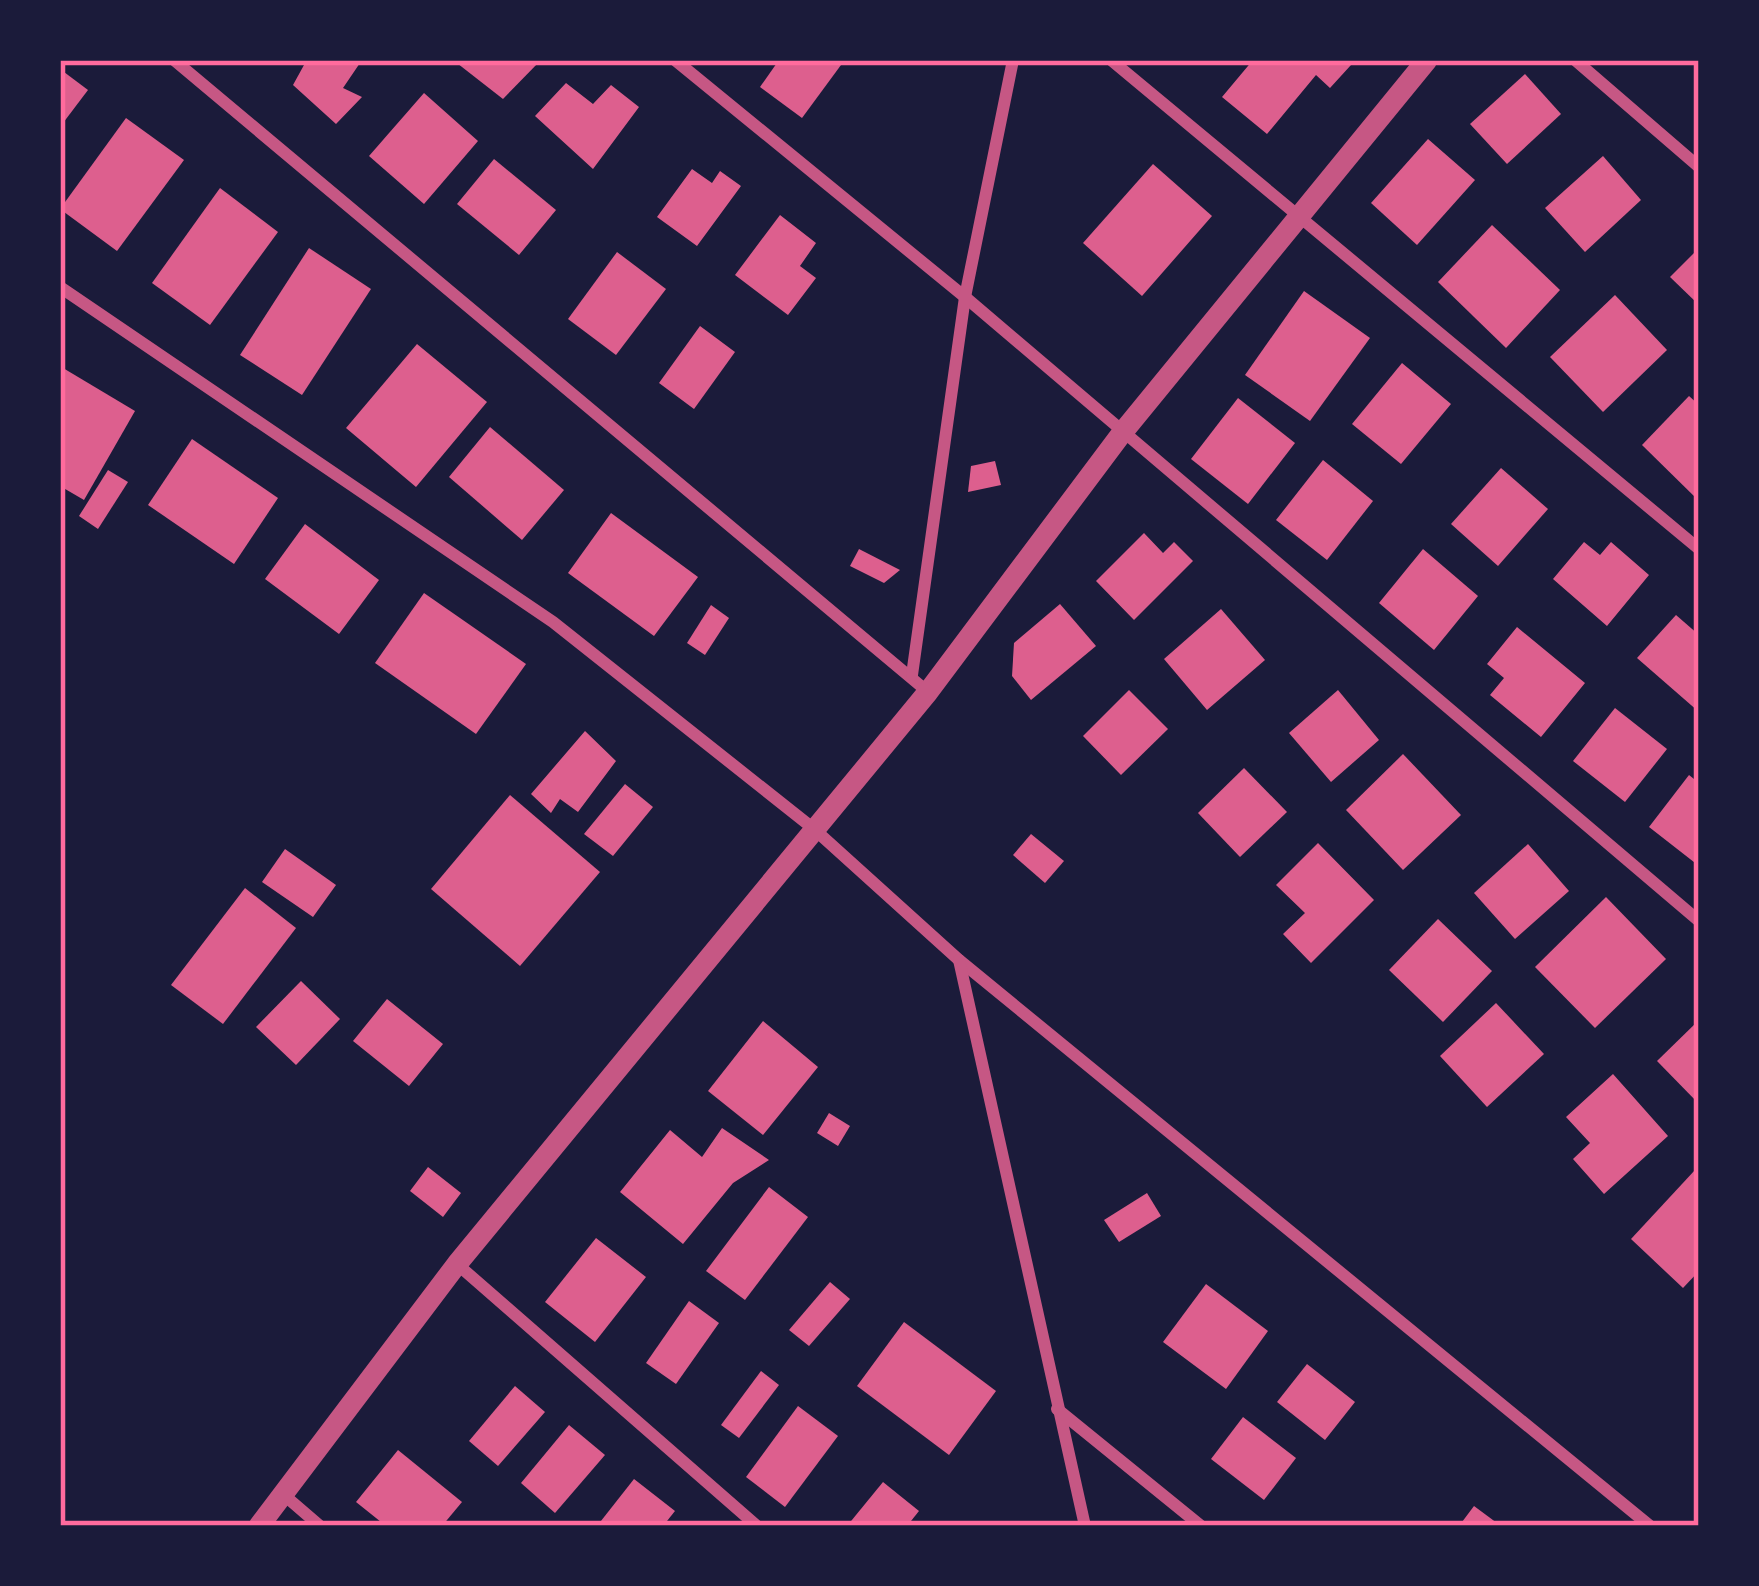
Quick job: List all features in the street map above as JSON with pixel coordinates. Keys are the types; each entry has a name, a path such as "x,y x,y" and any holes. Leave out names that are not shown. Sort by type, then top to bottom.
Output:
{"street":[{"path":"174,60 920,683"},
{"path":"675,60 965,297 1699,921"},
{"path":"920,683 965,297 1012,60"},
{"path":"1111,60 1699,549"},
{"path":"259,1526 457,1264 814,829 920,683 1427,60"},
{"path":"1575,60 1699,167"},
{"path":"60,287 553,622 814,829 959,959 1650,1526"},
{"path":"959,959 1085,1526"},
{"path":"457,1264 757,1526"},
{"path":"1056,1408 1201,1526"},
{"path":"284,1495 320,1526"}],"building":[{"path":"299,60 362,60 343,88 362,97 336,124 293,85 304,65"},
{"path":"453,60 541,60 503,99"},
{"path":"779,60 841,65 802,118 760,87"},
{"path":"1253,60 1346,60 1351,65 1330,88 1316,75 1267,134 1222,97"},
{"path":"60,69 88,90 60,127"},
{"path":"1525,74 1561,114 1507,164 1470,124"},
{"path":"566,83 593,104 611,85 639,107 593,169 535,116"},
{"path":"424,93 478,141 424,204 369,156"},
{"path":"126,118 184,160 117,251 60,209"},
{"path":"1428,139 1475,180 1417,245 1371,203"},
{"path":"1603,156 1641,200 1585,252 1545,208"},
{"path":"494,159 556,210 519,255 457,204"},
{"path":"1153,164 1212,216 1142,296 1083,243"},
{"path":"692,169 712,183 720,171 741,186 697,246 657,217"},
{"path":"220,188 278,232 210,325 152,283"},
{"path":"780,215 816,243 800,266 816,278 788,315 735,275"},
{"path":"1492,225 1560,290 1506,348 1438,282"},
{"path":"309,248 371,289 302,395 240,355"},
{"path":"1699,248 1699,305 1670,277"},
{"path":"617,252 666,289 616,355 568,319"},
{"path":"1304,291 1370,338 1310,421 1245,375"},
{"path":"1615,295 1667,350 1603,412 1550,357"},
{"path":"700,326 735,352 694,409 659,383"},
{"path":"417,344 487,402 416,487 346,428"},
{"path":"1402,363 1451,404 1401,464 1352,424"},
{"path":"63,368 135,411 84,500 60,486"},
{"path":"1689,396 1699,405 1699,501 1642,445"},
{"path":"1238,398 1295,443 1248,504 1191,459"},
{"path":"490,427 564,490 522,540 449,477"},
{"path":"192,439 278,498 234,564 148,505"},
{"path":"1323,460 1373,501 1327,560 1276,520"},
{"path":"995,461 1001,485 968,492 971,466"},
{"path":"1501,468 1548,509 1498,566 1451,524"},
{"path":"108,470 128,482 98,529 79,516"},
{"path":"611,513 698,577 654,636 568,573"},
{"path":"305,524 379,580 339,634 265,579"},
{"path":"1144,533 1163,553 1174,542 1193,561 1134,620 1096,581"},
{"path":"1584,542 1600,555 1611,542 1649,575 1607,626 1553,579"},
{"path":"859,549 900,570 884,583 850,566"},
{"path":"1423,549 1478,596 1434,650 1379,603"},
{"path":"424,593 526,664 476,734 375,663"},
{"path":"1060,604 1096,646 1031,700 1012,676 1014,643"},
{"path":"711,605 729,618 705,655 687,643"},
{"path":"1221,609 1265,660 1207,710 1164,659"},
{"path":"1676,615 1699,635 1699,712 1637,658"},
{"path":"1517,627 1585,683 1541,737 1490,695 1504,678 1487,664"},
{"path":"1129,690 1168,729 1121,775 1083,736"},
{"path":"1338,690 1379,740 1331,782 1289,733"},
{"path":"1615,708 1667,749 1625,802 1573,761"},
{"path":"585,731 616,761 578,812 560,799 551,813 531,794"},
{"path":"1403,754 1461,815 1403,870 1346,810"},
{"path":"1244,768 1287,812 1240,857 1198,813"},
{"path":"1689,775 1699,783 1699,866 1649,827"},
{"path":"625,784 653,807 613,856 584,834"},
{"path":"510,795 600,872 520,966 431,889"},
{"path":"1031,834 1064,861 1045,883 1013,855"},
{"path":"1318,843 1374,900 1311,963 1283,934 1305,913 1276,885"},
{"path":"1528,844 1569,891 1515,939 1474,893"},
{"path":"285,849 336,885 313,917 262,882"},
{"path":"245,888 296,928 223,1024 171,985"},
{"path":"1606,897 1666,959 1595,1028 1535,967"},
{"path":"1438,919 1492,971 1443,1022 1389,970"},
{"path":"301,981 340,1019 296,1065 256,1027"},
{"path":"387,999 443,1044 409,1086 353,1041"},
{"path":"1496,1003 1544,1054 1487,1107 1440,1056"},
{"path":"1699,1020 1699,1104 1657,1061"},
{"path":"763,1021 818,1067 763,1135 708,1091"},
{"path":"1613,1074 1668,1136 1604,1194 1573,1159 1590,1143 1566,1117"},
{"path":"829,1113 850,1126 838,1146 817,1133"},
{"path":"722,1128 769,1160 733,1183 683,1244 620,1192 670,1130 702,1157"},
{"path":"428,1167 461,1193 443,1217 410,1191"},
{"path":"1695,1170 1699,1174 1699,1271 1683,1288 1631,1239"},
{"path":"769,1187 808,1217 745,1300 706,1271"},
{"path":"1147,1193 1161,1216 1119,1242 1104,1220"},
{"path":"596,1238 646,1277 595,1342 545,1302"},
{"path":"830,1282 850,1299 809,1346 789,1330"},
{"path":"1206,1284 1268,1331 1226,1389 1163,1342"},
{"path":"689,1301 719,1323 676,1384 646,1363"},
{"path":"904,1322 996,1391 949,1455 857,1386"},
{"path":"1307,1364 1355,1402 1325,1440 1277,1402"},
{"path":"761,1371 779,1385 739,1438 721,1425"},
{"path":"515,1386 545,1412 498,1466 469,1441"},
{"path":"798,1406 838,1436 785,1507 746,1477"},
{"path":"1243,1417 1296,1458 1264,1500 1211,1459"},
{"path":"569,1425 605,1455 555,1513 521,1483"},
{"path":"398,1450 462,1502 442,1526 386,1526 356,1502"},
{"path":"634,1479 675,1511 663,1526 597,1526"},
{"path":"883,1482 919,1511 907,1526 847,1526"},
{"path":"1474,1506 1501,1526 1459,1526"}]}
